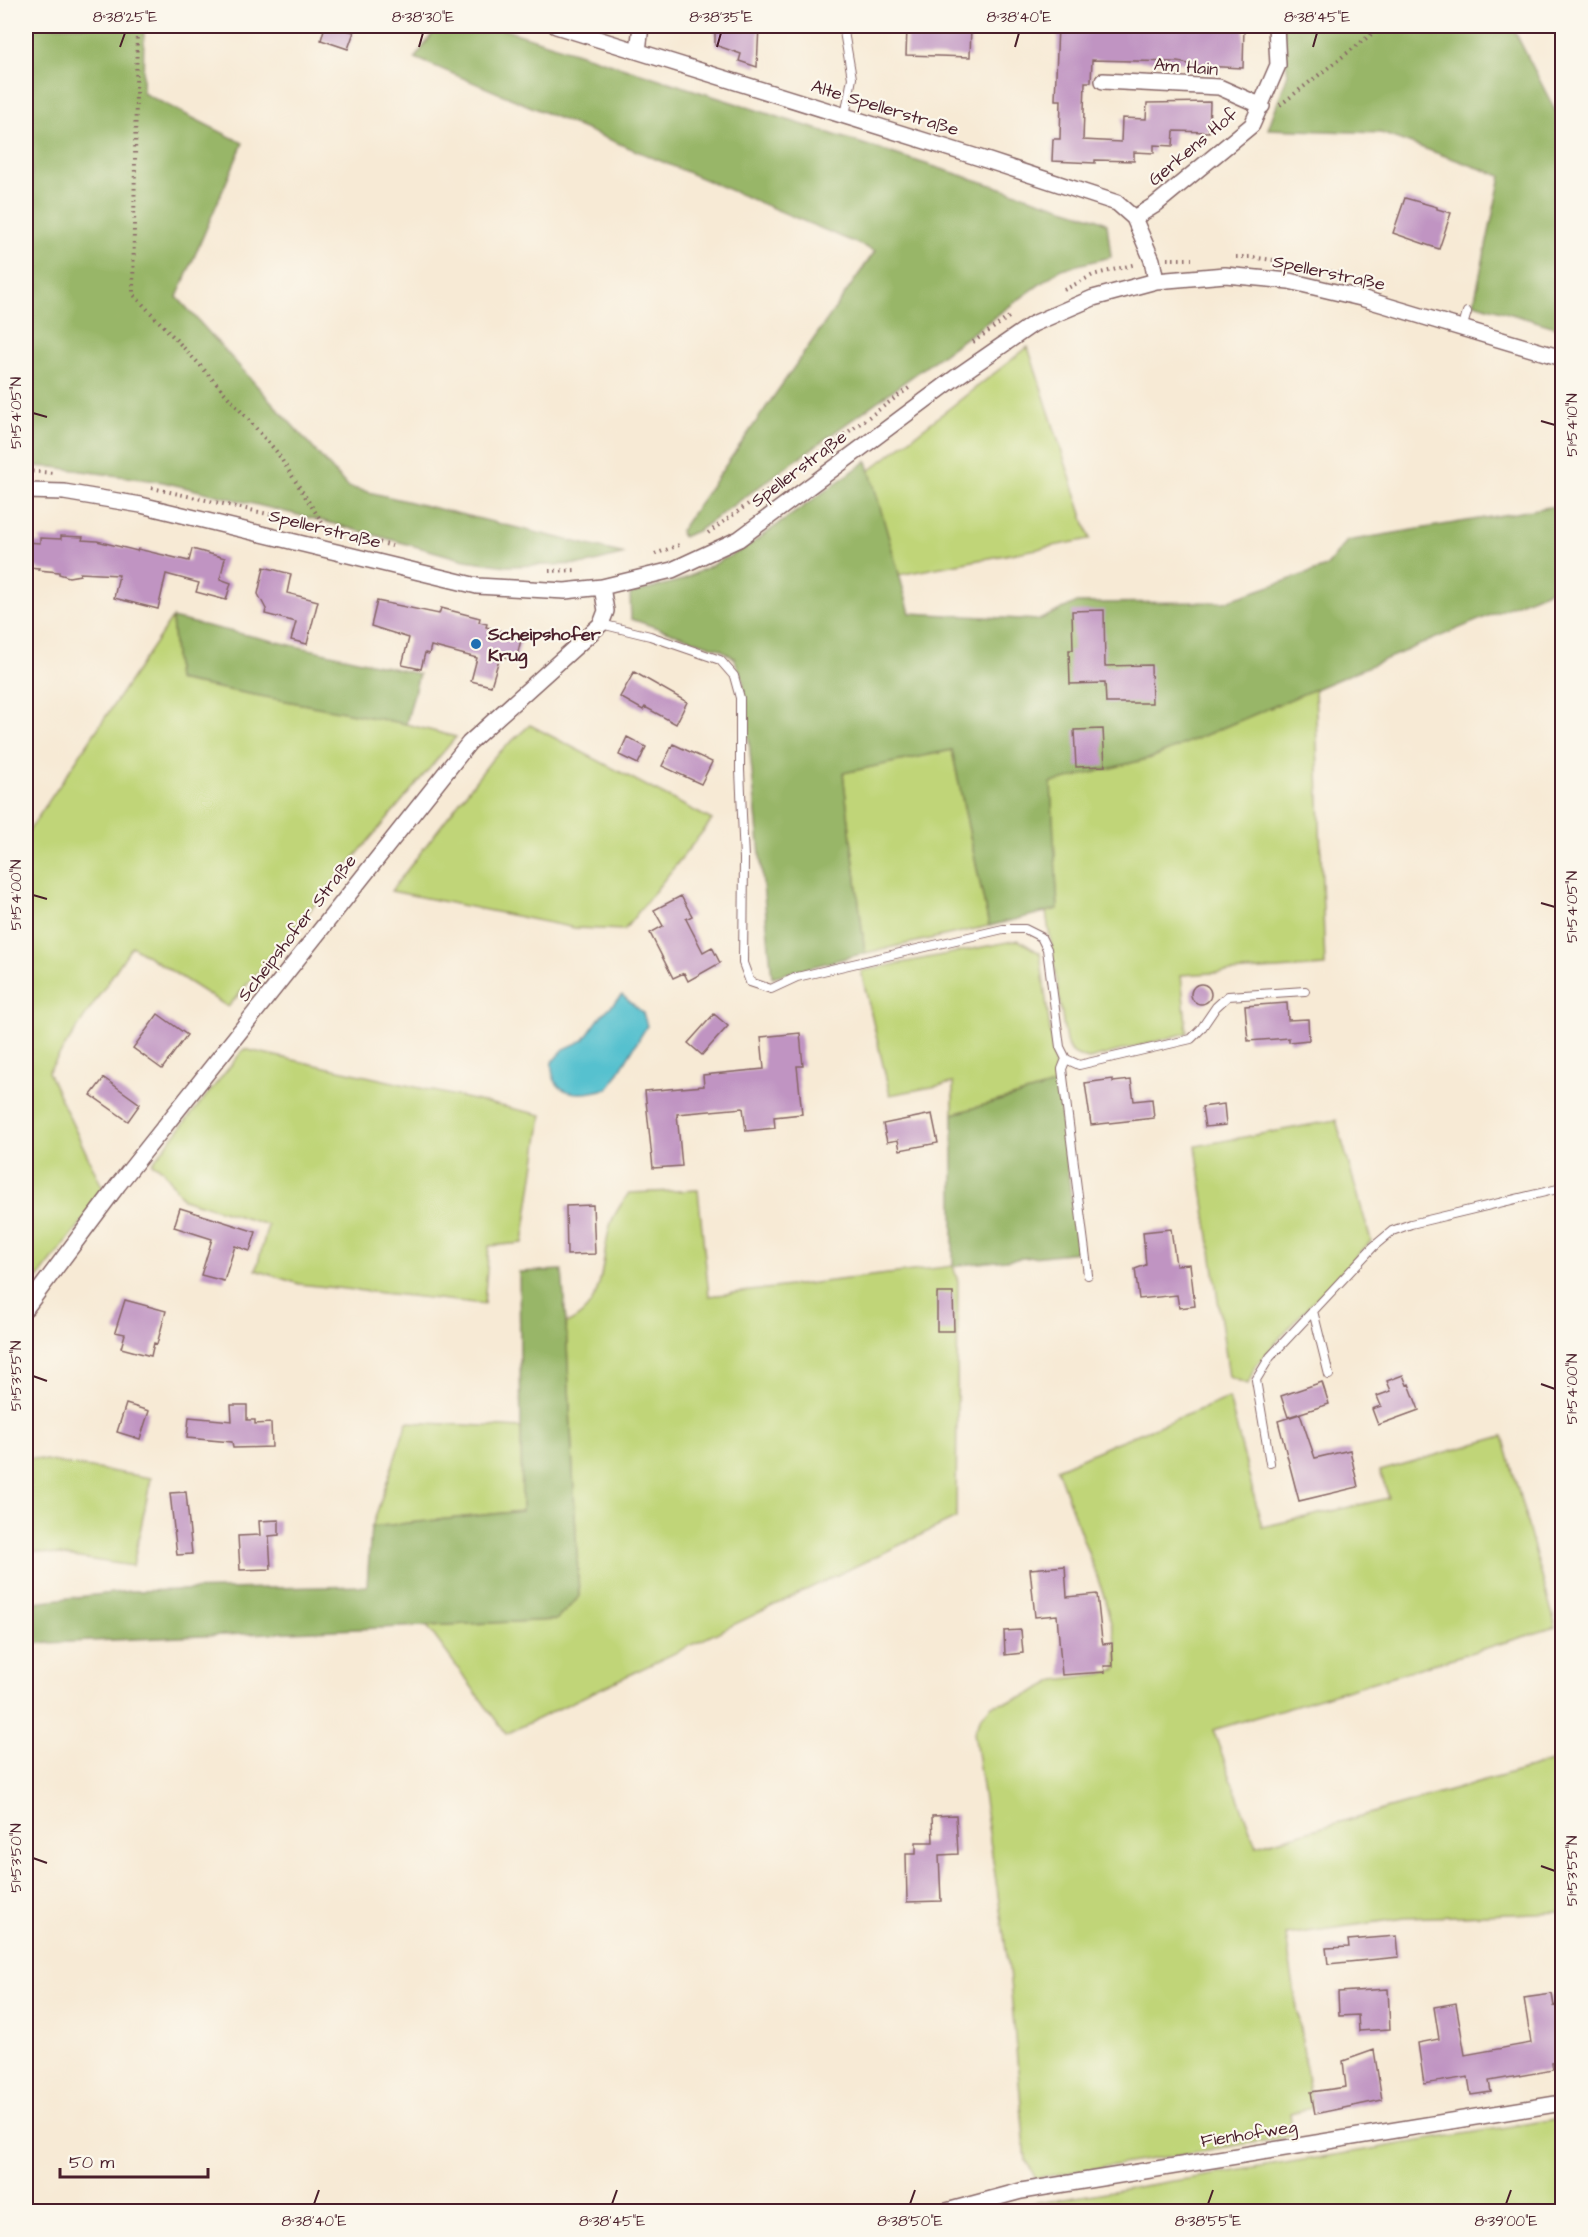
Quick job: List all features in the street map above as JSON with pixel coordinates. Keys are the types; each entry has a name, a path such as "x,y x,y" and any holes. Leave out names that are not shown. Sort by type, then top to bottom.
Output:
{"street":[{"name":"Alte Spellerstraße","path":"556,26 1088,192 1117,203 1134,218"},
{"path":"638,51 640,26"},
{"name":"Gerkens Hof","path":"1134,218 1155,205 1252,125 1278,65 1276,26"},
{"name":"Am Hain","path":"1103,81 1219,87 1262,106"},
{"path":"1134,218 1152,260 1156,281"},
{"name":"Spellerstraße","path":"26,491 64,492 141,505 477,586 565,591 602,587 672,570 739,539 955,378 1034,324 1093,298 1156,281 1225,275 1289,281 1361,298 1563,358"},
{"path":"601,624 606,611 602,587"},
{"name":"Scheipshofer Straße","path":"26,1308 123,1178 469,743 601,624"},
{"name":"Fienhofweg","path":"943,2211 1021,2191 1563,2103"}],"lane":[{"path":"843,26 852,78 845,116"},
{"path":"1462,329 1467,312"},
{"path":"601,624 650,636 720,660 734,676 740,698 744,859 743,963 750,982 771,989 797,976 1003,929 1025,929 1041,937 1047,949 1060,1047 1066,1059 1079,1065 1191,1039 1216,1007 1228,996 1305,991"},
{"path":"1066,1059 1062,1070 1088,1275"},
{"path":"1270,1463 1256,1380 1270,1358 1373,1247 1392,1231 1411,1224 1563,1188"},
{"path":"1313,1311 1329,1375"}],"path":[{"path":"137,26 133,294 276,451 326,527"},
{"path":"1262,106 1277,107 1382,26"},
{"path":"1229,257 1251,256 1275,261"},
{"path":"1063,290 1093,275 1152,260 1196,258"},
{"path":"1322,269 1344,275"},
{"path":"964,349 1012,316"},
{"path":"704,536 916,383"},
{"path":"26,471 61,474"},
{"path":"148,487 326,527 394,546"},
{"path":"651,556 683,544"},
{"path":"541,571 587,570"}],"green space":[{"path":"28,26 144,26 143,93 243,143 177,297 348,487 625,554 587,564 506,566 465,560 327,522 163,482 53,467 26,466 26,198 32,196"},
{"path":"438,26 493,26 1098,219 1107,224 1111,257 1061,269 699,530 683,537 680,531 875,251 415,58"},
{"path":"1281,26 1512,26 1562,124 1562,329 1474,303 1501,176 1381,133 1268,129 1288,74"},
{"path":"1028,347 1090,539 899,575 869,471"},
{"path":"867,461 910,613 1039,620 1075,603 1224,602 1326,567 1347,541 1562,505 1562,585 1151,758 1051,783 1058,909 989,926 952,750 843,773 865,953 772,977 743,680 734,658 720,649 631,619 630,594 682,580 744,549"},
{"path":"172,618 177,680 406,724 456,737 228,1007 132,946 48,1072 105,1193 26,1293 26,835"},
{"path":"172,618 419,674 406,724 177,680"},
{"path":"1315,688 1325,966 1181,975 1187,1033 1089,1059 1074,1053 1066,1041 1046,912 1058,908 1050,783 1151,758"},
{"path":"530,725 712,820 624,930 575,928 391,891 493,758"},
{"path":"952,750 989,926 865,953 843,773"},
{"path":"1018,940 1040,953 1057,1084 953,1114 953,1083 890,1095 861,971"},
{"path":"244,1049 542,1115 523,1243 489,1246 484,1304 299,1284 256,1270 268,1225 183,1199 163,1170 152,1163"},
{"path":"1057,1084 1078,1252 953,1266 953,1114"},
{"path":"1336,1120 1371,1241 1290,1326 1255,1367 1248,1384 1229,1377 1196,1146"},
{"path":"698,1190 709,1296 953,1266 958,1281 956,1518 506,1734 427,1626 556,1620 579,1597 566,1324 589,1306 595,1295 600,1282 610,1226 615,1213 629,1193"},
{"path":"562,1270 579,1597 556,1620 26,1644 26,1603 130,1591 367,1586 371,1527 522,1511 519,1272"},
{"path":"1229,1398 1262,1527 1389,1498 1380,1471 1503,1436 1556,1627 1213,1730 1256,1846 1562,1759 1562,1912 1405,1918 1286,1935 1312,2108 1290,2113 1293,2136 1036,2178 1026,2161 1009,1970 974,1732 981,1717 992,1705 1024,1697 1056,1680 1110,1673 1116,1669 1116,1642 1103,1593 1057,1469 1115,1443"},
{"path":"407,1422 521,1428 522,1511 372,1527"},
{"path":"26,1457 151,1478 133,1566 26,1550"},
{"path":"1562,2118 1562,2211 1012,2211 1014,2207"}],"water":[{"path":"622,995 643,1013 647,1026 609,1088 589,1093 562,1089 556,1083 552,1062 564,1049 584,1040 601,1016"}],"building":[{"path":"325,26 354,32 348,49 321,40"},
{"path":"715,26 759,26 757,67 739,61 741,54 715,45"},
{"path":"926,26 971,26 970,57 906,55 907,28 926,28"},
{"path":"1058,26 1244,26 1243,68 1201,66 1177,62 1092,60 1091,82 1085,82 1083,140 1121,142 1122,118 1146,119 1147,103 1210,102 1209,132 1174,131 1173,146 1154,145 1154,153 1134,152 1134,161 1095,160 1095,163 1052,161 1053,139 1060,139 1061,100 1055,100"},
{"path":"1405,198 1451,213 1439,249 1393,233"},
{"path":"61,536 83,537 82,540 97,541 137,551 138,549 189,561 192,549 225,558 220,579 231,583 226,600 196,592 199,583 166,574 158,609 114,598 119,575 80,573 80,575 69,577 59,572 26,567 26,542 40,543 40,538 61,539"},
{"path":"264,567 291,574 287,593 318,601 307,644 291,640 296,622 265,614 266,609 258,594"},
{"path":"377,601 439,614 441,608 480,618 479,622 487,624 486,627 522,636 516,660 500,656 491,686 471,681 477,658 431,646 429,654 425,653 421,669 402,665 409,638 371,626"},
{"path":"1104,610 1105,666 1151,665 1152,703 1106,703 1105,683 1070,684 1069,650 1073,650 1072,611"},
{"path":"634,672 687,702 676,724 645,707 643,710 620,697"},
{"path":"1103,729 1105,766 1076,767 1074,730"},
{"path":"627,737 646,747 638,764 619,755"},
{"path":"673,744 712,762 701,784 662,766"},
{"path":"681,896 692,916 686,919 703,952 712,947 720,963 688,981 684,973 673,978 650,933 663,926 654,910"},
{"path":"1201,984 1208,987 1211,994 1208,1001 1201,1004 1194,1001 1191,994 1194,987"},
{"path":"1287,1003 1288,1020 1308,1019 1309,1040 1289,1042 1289,1038 1248,1041 1245,1006"},
{"path":"158,1014 187,1035 162,1069 133,1048"},
{"path":"714,1014 728,1026 702,1055 688,1043"},
{"path":"800,1033 803,1066 797,1066 802,1114 774,1117 775,1128 746,1131 743,1108 677,1114 682,1166 653,1168 645,1091 704,1086 703,1075 764,1069 761,1037"},
{"path":"104,1078 140,1104 128,1121 91,1095"},
{"path":"1113,1079 1113,1082 1131,1080 1134,1101 1152,1099 1154,1118 1091,1125 1085,1083"},
{"path":"1224,1104 1226,1125 1205,1127 1202,1107"},
{"path":"932,1114 938,1143 900,1150 898,1140 887,1142 883,1124"},
{"path":"593,1205 595,1254 567,1255 566,1206"},
{"path":"180,1208 256,1232 250,1251 235,1246 224,1281 201,1275 212,1239 174,1227"},
{"path":"1171,1229 1176,1265 1190,1264 1195,1306 1179,1308 1177,1295 1139,1299 1135,1269 1146,1265 1143,1232"},
{"path":"937,1293 953,1293 954,1331 937,1331"},
{"path":"125,1300 166,1311 157,1344 154,1343 151,1356 121,1348 125,1334 115,1332"},
{"path":"1403,1375 1419,1410 1378,1425 1372,1409 1381,1406 1377,1396 1391,1391 1387,1381"},
{"path":"1322,1382 1329,1404 1288,1417 1281,1396"},
{"path":"126,1404 149,1411 140,1439 117,1432"},
{"path":"231,1405 247,1405 247,1420 255,1420 255,1424 271,1423 272,1447 233,1448 232,1442 187,1438 189,1417 232,1421"},
{"path":"1300,1414 1315,1458 1350,1450 1358,1487 1299,1501 1278,1421"},
{"path":"186,1492 192,1554 177,1555 170,1493"},
{"path":"279,1520 279,1535 269,1536 271,1569 240,1570 238,1536 260,1535 259,1521"},
{"path":"1065,1566 1067,1597 1097,1594 1103,1644 1112,1643 1113,1666 1104,1666 1105,1672 1062,1675 1057,1615 1035,1617 1030,1569"},
{"path":"1021,1630 1023,1653 1005,1655 1004,1631"},
{"path":"956,1815 958,1854 939,1855 941,1901 907,1902 906,1854 916,1854 916,1842 933,1842 932,1816"},
{"path":"1397,1936 1399,1957 1328,1964 1326,1948 1349,1947 1348,1940"},
{"path":"1388,1989 1390,2029 1359,2031 1358,2015 1339,2016 1338,1992"},
{"path":"1552,1994 1554,2006 1557,2005 1563,2037 1563,2062 1552,2063 1553,2070 1489,2081 1491,2092 1471,2095 1468,2077 1424,2084 1418,2043 1439,2039 1434,2007 1456,2003 1465,2055 1531,2043 1524,1998"},
{"path":"1374,2050 1382,2100 1315,2114 1311,2092 1346,2087 1343,2061"}],"place":[{"name":"Scheipshofer Krug","path":"476,644"}]}
